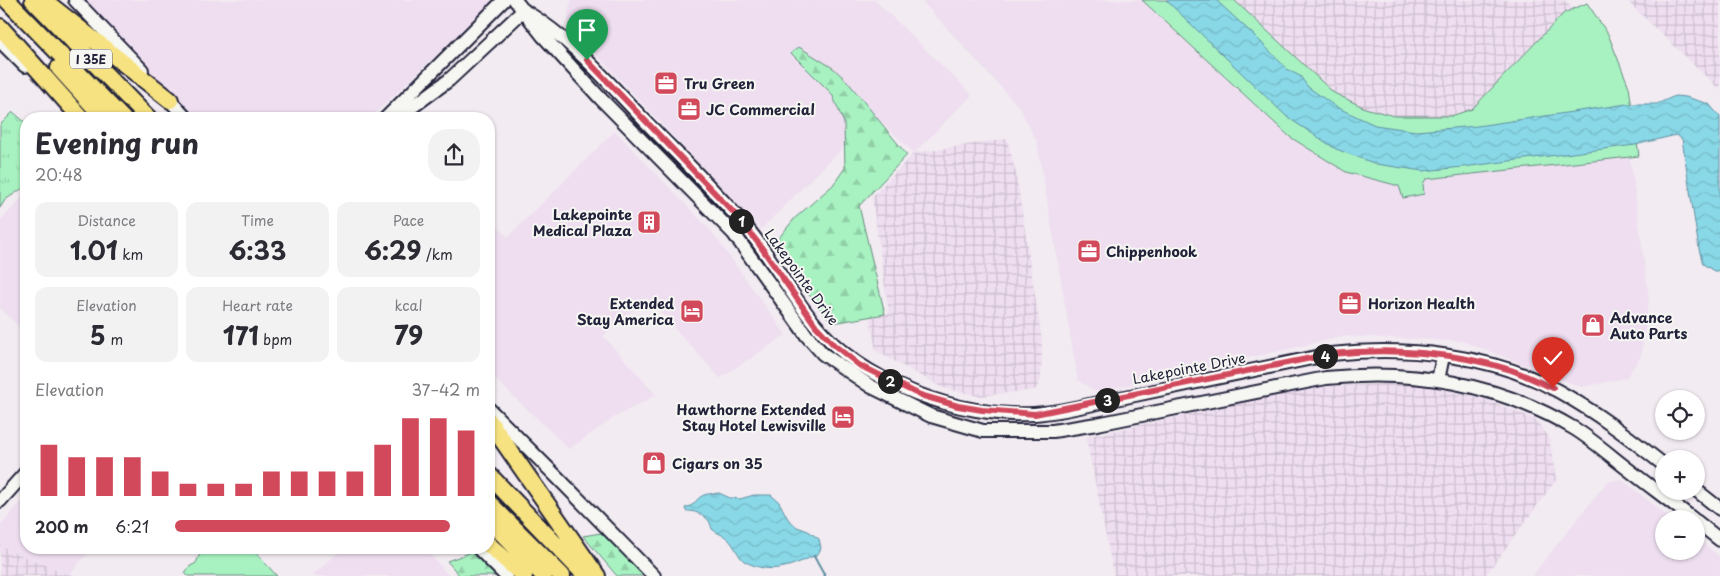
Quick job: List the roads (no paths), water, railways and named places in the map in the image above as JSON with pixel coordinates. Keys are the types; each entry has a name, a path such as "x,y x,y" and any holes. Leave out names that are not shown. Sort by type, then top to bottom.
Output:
{"highway":[{"path":"7,0 117,112"},
{"name":"I 35E","path":"33,0 142,112"},
{"path":"44,0 170,100"},
{"name":"I 35E","path":"0,4 99,112"},
{"path":"0,27 76,112"},
{"path":"495,430 597,576"},
{"path":"495,481 586,576"},
{"path":"495,511 544,576"},
{"path":"495,524 562,576"},
{"path":"495,553 524,576"}],"main road":[{"path":"75,0 181,112"},
{"path":"392,112 504,0"},
{"name":"Lakepointe Drive","path":"515,0 543,36 734,234 807,336 823,354 870,386 931,416 983,431 1053,431 1097,424 1299,383 1361,375 1409,376 1476,387 1504,395 1548,414 1576,430 1681,510"},
{"path":"406,112 449,80 524,10"},
{"name":"Lakepointe Drive","path":"524,10 549,26 587,60 749,230 816,326 834,345 859,365 920,395 958,406 982,410 1035,414 1331,354 1389,351 1472,360 1512,370 1556,390 1613,425 1655,458"},
{"path":"0,41 70,112"},
{"path":"629,127 640,115"},
{"path":"807,336 816,326"},
{"path":"1438,380 1443,356"},
{"path":"1295,362 1299,383"},
{"path":"1091,404 1097,424"},
{"path":"495,415 654,576"},
{"path":"0,500 20,478"},
{"path":"1705,497 1720,509"},
{"path":"1705,529 1720,540"},
{"path":"492,554 506,576"}],"water":[{"path":"1166,0 1216,0 1288,70 1300,76 1308,87 1336,107 1375,125 1416,131 1477,126 1627,104 1657,104 1675,96 1686,97 1709,104 1720,117 1720,271 1714,271 1703,264 1682,139 1676,135 1635,145 1423,171 1376,164 1336,149 1287,117"},
{"path":"719,493 730,498 740,499 754,495 771,495 779,502 788,519 797,527 808,531 819,539 821,548 818,554 781,568 772,569 763,568 744,561 728,539 712,529 707,519 695,512 686,511 685,508 692,505 702,496"}],"waterway":[{"path":"814,556 825,576"}],"place":[{"name":"Tru Green","path":"666,83"},
{"name":"JC Commercial","path":"689,109"},
{"name":"Lakepointe Medical Plaza","path":"649,222"},
{"name":"Chippenhook","path":"1089,251"},
{"name":"Horizon Health","path":"1350,303"},
{"name":"Extended Stay America","path":"692,311"},
{"name":"Advance Auto Parts","path":"1593,325"},
{"name":"Hawthorne Extended Stay Hotel Lewisville","path":"843,417"},
{"name":"Cigars on 35","path":"654,463"}]}
